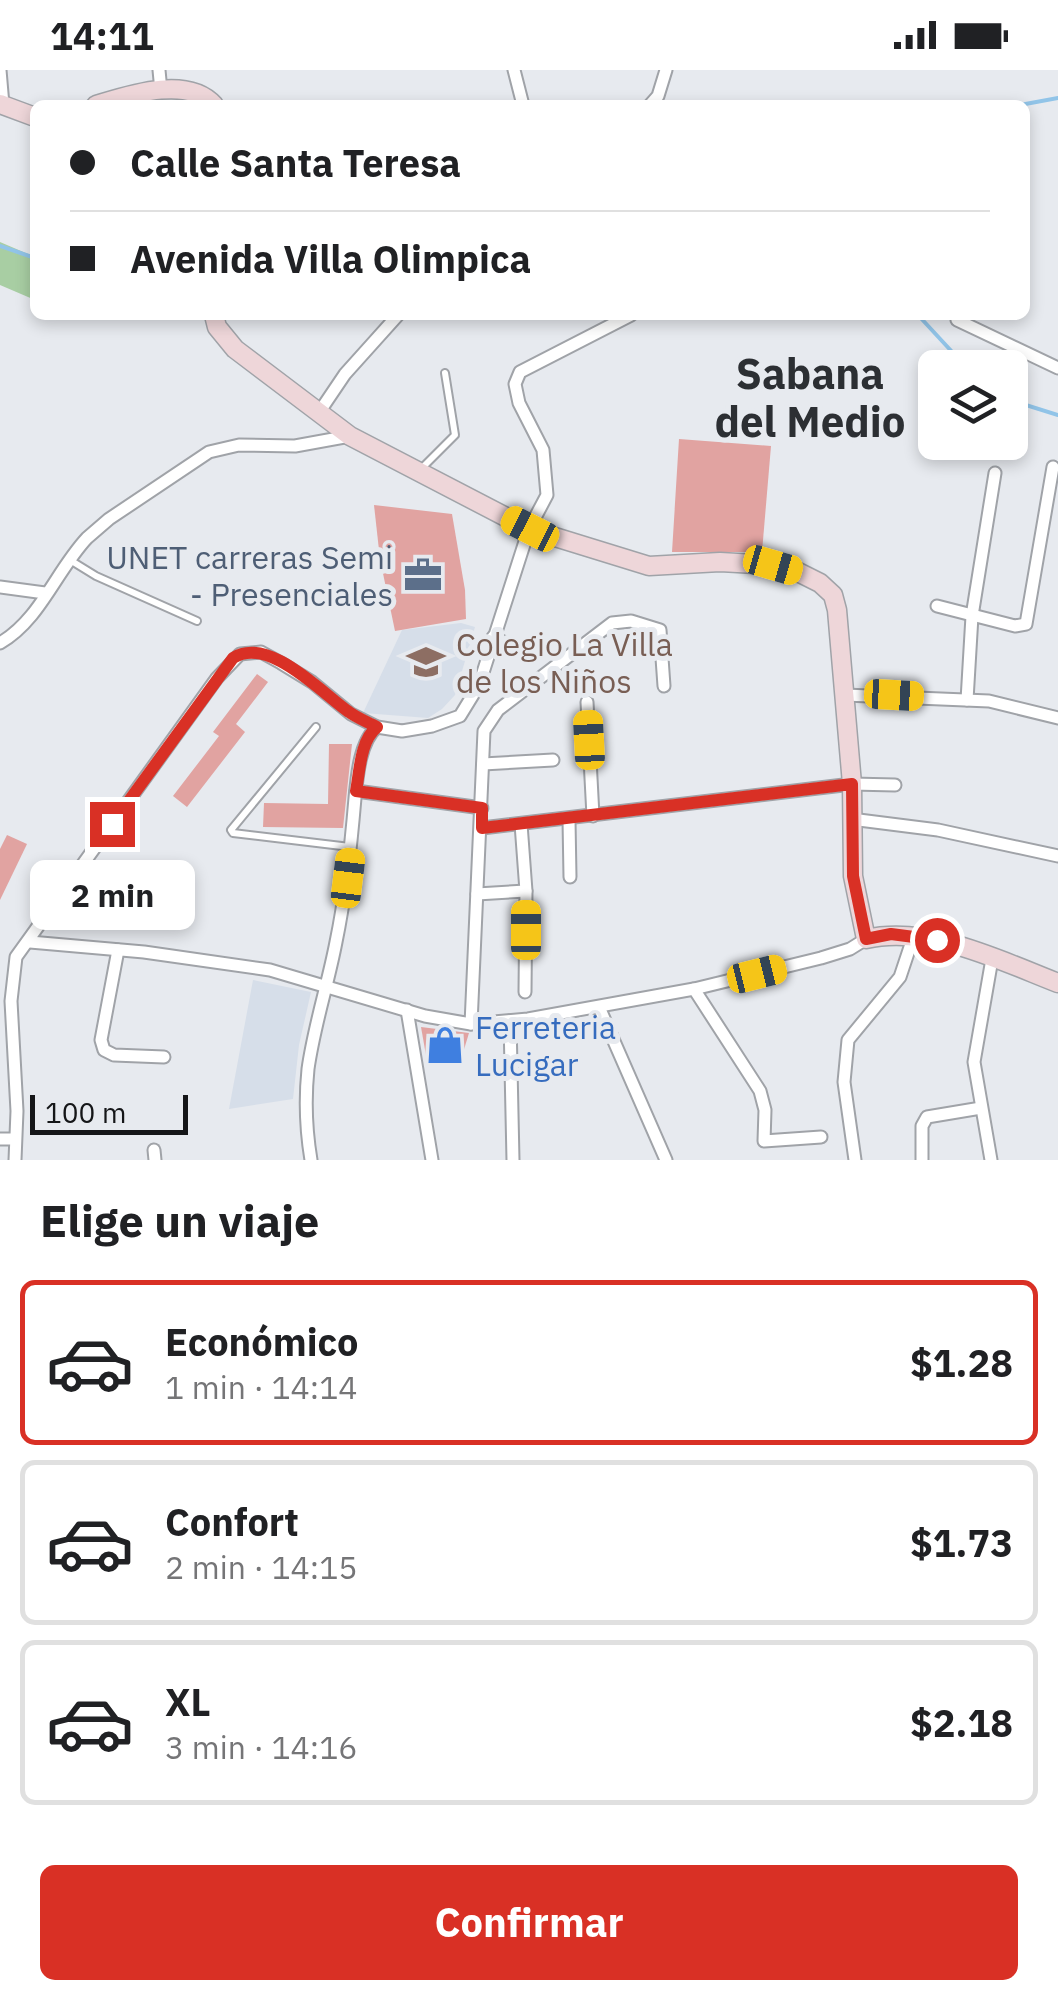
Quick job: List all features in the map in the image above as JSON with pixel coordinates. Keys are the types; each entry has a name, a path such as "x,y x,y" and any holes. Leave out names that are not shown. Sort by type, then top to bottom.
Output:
{"street":[{"path":"0,70 2,104 30,114"},
{"path":"160,70 160,91"},
{"path":"514,70 522,100"},
{"path":"654,100 666,70"},
{"path":"114,100 160,91 197,93 207,100"},
{"path":"215,320 216,327 235,349 350,436 530,529 650,566 720,562 773,565 798,572 833,595 852,784 853,876 866,939"},
{"path":"320,412 346,374 394,320"},
{"path":"16,1160 12,977 16,957 217,678 240,654 261,652 312,682 351,714 377,727 402,730 432,726 460,716 479,685 530,529 547,495 543,450 519,403 515,384 520,372 622,320"},
{"path":"957,320 1058,368"},
{"path":"0,643 16,634 69,560 109,519 209,452 239,445 296,446 350,436"},
{"path":"937,606 1015,626 1026,624 1053,467"},
{"path":"967,700 972,616 995,473"},
{"path":"0,586 45,593"},
{"path":"471,1024 484,731 498,710 612,624 631,622 660,630 664,686"},
{"path":"493,637 532,656"},
{"path":"844,695 990,701 1058,718"},
{"path":"587,702 593,816"},
{"path":"310,1160 308,1070 351,847 365,743 377,727"},
{"path":"483,764 552,760"},
{"path":"482,828 647,814 852,784 894,785"},
{"path":"356,791 482,808"},
{"path":"852,819 938,830 1058,856"},
{"path":"569,820 570,877"},
{"path":"521,824 526,891 525,992"},
{"path":"478,894 526,891"},
{"path":"30,942 270,970 407,1010 471,1024 510,1021 694,989 822,958 866,939 891,934 914,935 1058,983"},
{"path":"855,1160 844,1082 848,1040 900,977 914,935"},
{"path":"118,950 101,1040 104,1050 164,1057"},
{"path":"991,1160 974,1062 992,959"},
{"path":"694,989 760,1091 764,1141 820,1137"},
{"path":"599,1007 666,1160"},
{"path":"407,1010 432,1160"},
{"path":"510,1021 513,1160"},
{"path":"922,1160 922,1126 927,1117 981,1108"},
{"path":"0,1139 16,1139"}],"lane":[{"path":"418,473 455,436 445,373"},
{"path":"69,560 197,621"},
{"path":"316,727 231,830 351,847"}],"shaded area":[{"name":"Colegio La Villa de los Niños","path":"461,623 475,627 455,695 442,709 428,718 363,713 402,630"},
{"path":"253,980 311,992 299,1045 293,1099 229,1109"}],"green space":[{"path":"0,242 30,255 30,298 0,285"}],"building":[{"path":"679,439 771,446 762,552 672,552"},
{"name":"UNET carreras Semi - Presenciales","path":"374,505 452,514 466,619 395,631"},
{"path":"257,674 268,682 236,724 245,732 187,807 173,796 219,736 213,732"},
{"path":"329,744 352,744 343,828 263,827 264,803 328,804"},
{"path":"7,835 27,844 0,900 0,849"},
{"name":"Ferreteria Lucigar","path":"421,1027 469,1033 462,1056 427,1061"}],"waterway":[{"path":"1030,103 1058,98"},
{"path":"0,246 30,256"},
{"path":"923,320 950,350"},
{"path":"1028,406 1058,415"}],"place":[{"name":"UNET carreras Semi - Presenciales","path":"423,575"},
{"name":"Colegio La Villa de los Niños","path":"426,662"},
{"name":"Ferreteria Lucigar","path":"445,1045"}],"district":[{"name":"Sabana del Medio","path":"810,397"}],"route":[{"path":"112,824 233,658 247,651 261,652 312,682 351,714 377,727 365,743 356,791 482,808 482,828 852,784 853,876 866,939 891,934 937,940"}]}
